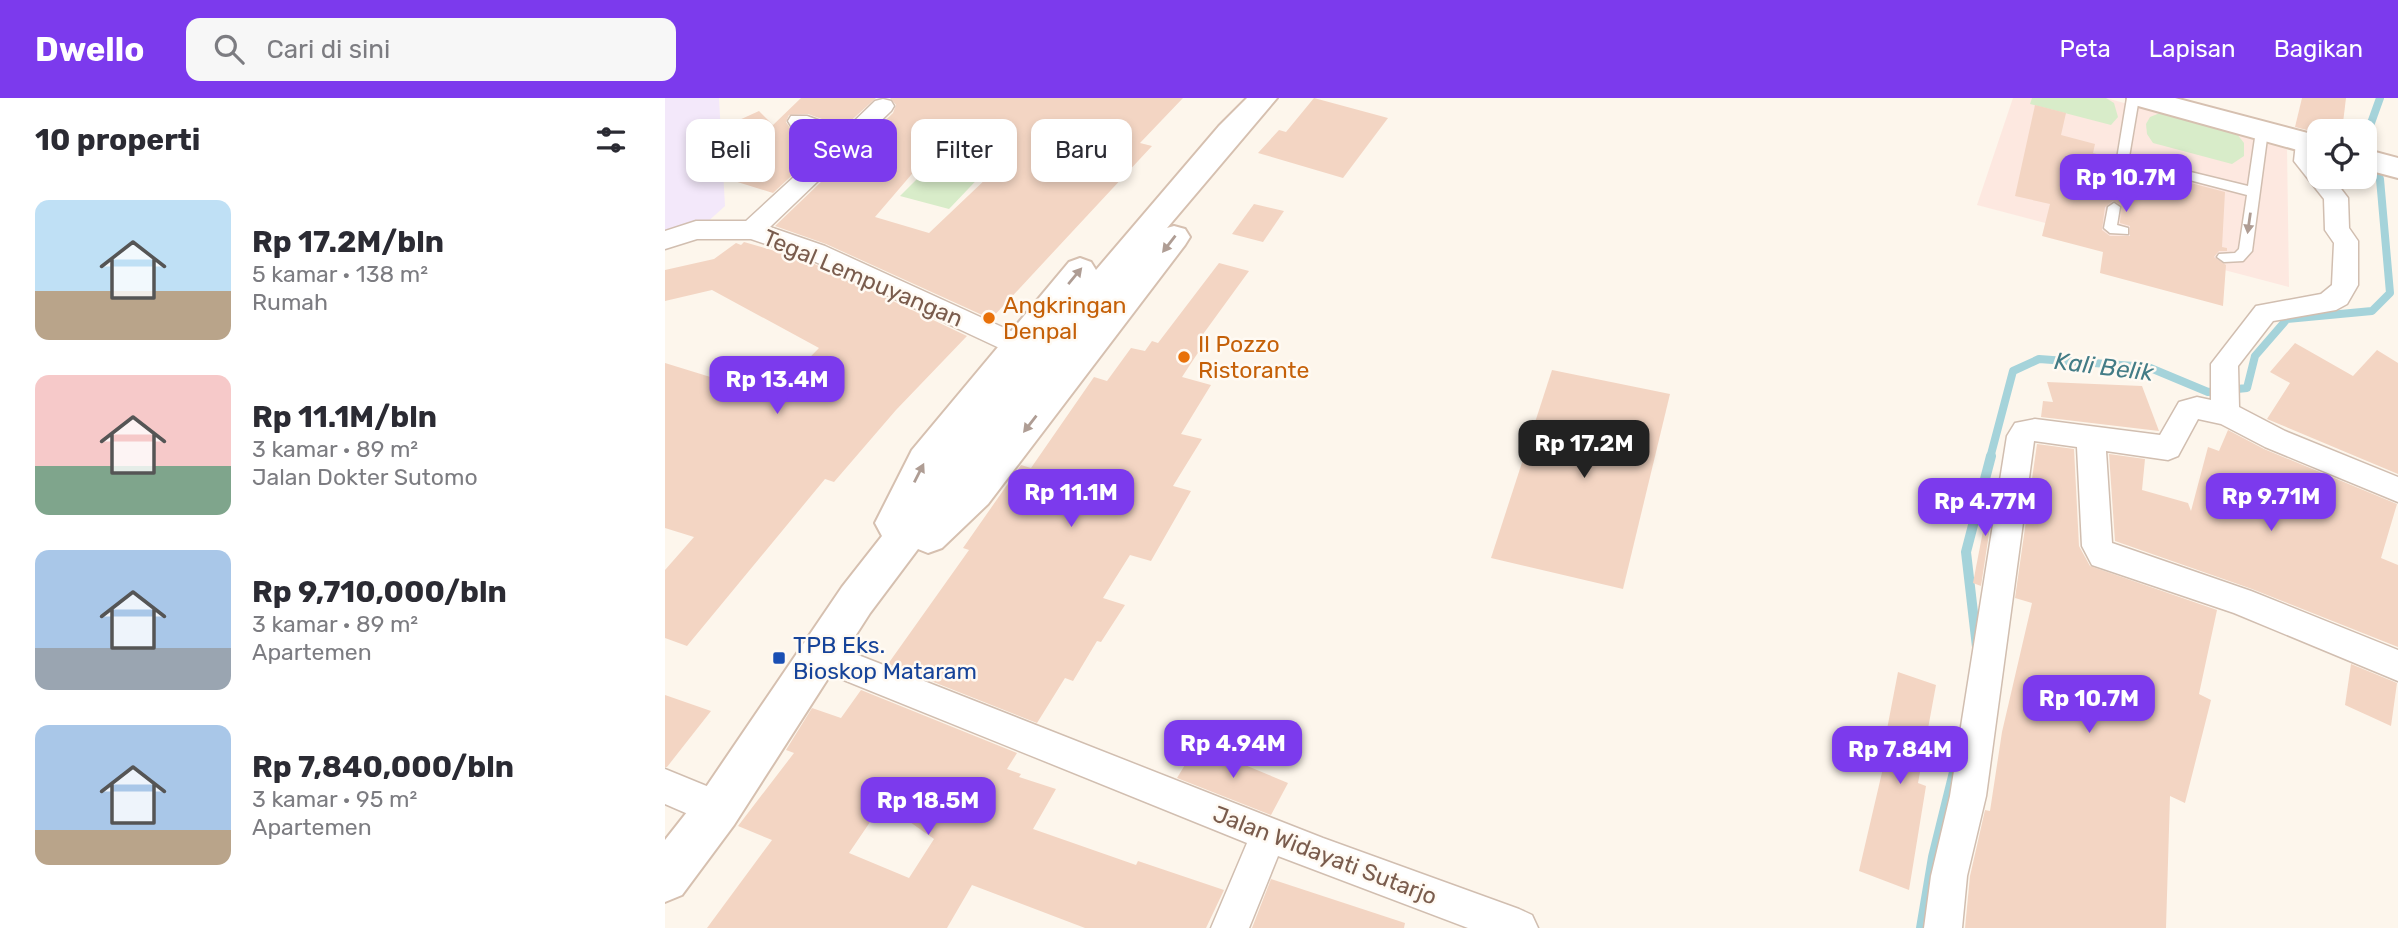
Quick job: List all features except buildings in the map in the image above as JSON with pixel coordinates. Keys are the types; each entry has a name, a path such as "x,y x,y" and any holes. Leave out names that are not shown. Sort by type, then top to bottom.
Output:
{"main road":[{"path":"856,600 925,461 1017,345 1228,98"},
{"path":"665,878 718,809 856,600 1070,323 1229,133 1263,98"},
{"path":"856,600 975,493 1204,198 1292,98"},
{"path":"2141,98 2307,143"},
{"path":"2377,162 2398,168"}],"street":[{"path":"870,119 883,106"},
{"path":"752,230 803,182"},
{"path":"2226,407 2224,364 2265,313 2327,303 2339,298 2345,285 2346,242 2337,230 2336,198 2329,189"},
{"name":"Tegal Lempuyangan","path":"665,240 696,230 752,230 816,252 1017,345"},
{"path":"1943,928 1949,876 1968,796 2021,436 2025,431 2035,430 2091,440 2168,448 2189,411 2197,408 2226,407 2275,439 2398,490"},
{"path":"2091,440 2097,546 2103,555 2240,601 2398,666"},
{"name":"Jalan Widayati Sutarjo","path":"820,656 1269,835 1519,928"},
{"path":"665,786 718,809"},
{"path":"1230,928 1269,835"}],"lane":[{"path":"2120,177 2133,98"},
{"path":"2224,257 2238,258 2245,251 2262,131"},
{"path":"2123,159 2253,192"},
{"path":"2114,207 2110,228 2123,232"}],"shaded area":[{"path":"665,98 719,98 720,119 686,119 686,182 724,182 725,206 694,234 665,243"},
{"path":"2013,98 2106,98 2287,148 2289,287 1977,205"}],"green space":[{"path":"2032,98 2106,98 2114,103 2118,117 2111,125 2030,104"},
{"path":"2160,113 2237,134 2244,143 2244,156 2232,164 2153,143 2147,134 2146,124 2150,117"},
{"path":"914,182 975,182 949,209 900,196"}],"waterway":[{"name":"Kali Belik","path":"1990,458 2013,371 2039,359 2148,367 2208,392 2247,388 2255,356 2287,319 2372,311 2390,293 2380,179 2366,137 2380,98"},
{"name":"Kali Belik","path":"1977,647 1966,552 1991,456"},
{"name":"Kali Belik","path":"1921,928 1933,857 1956,764"}],"place":[{"name":"Angkringan Denpal","path":"989,318"},
{"name":"Il Pozzo Ristorante","path":"1184,357"},
{"name":"TPB Eks. Bioskop Mataram","path":"779,658"}]}
